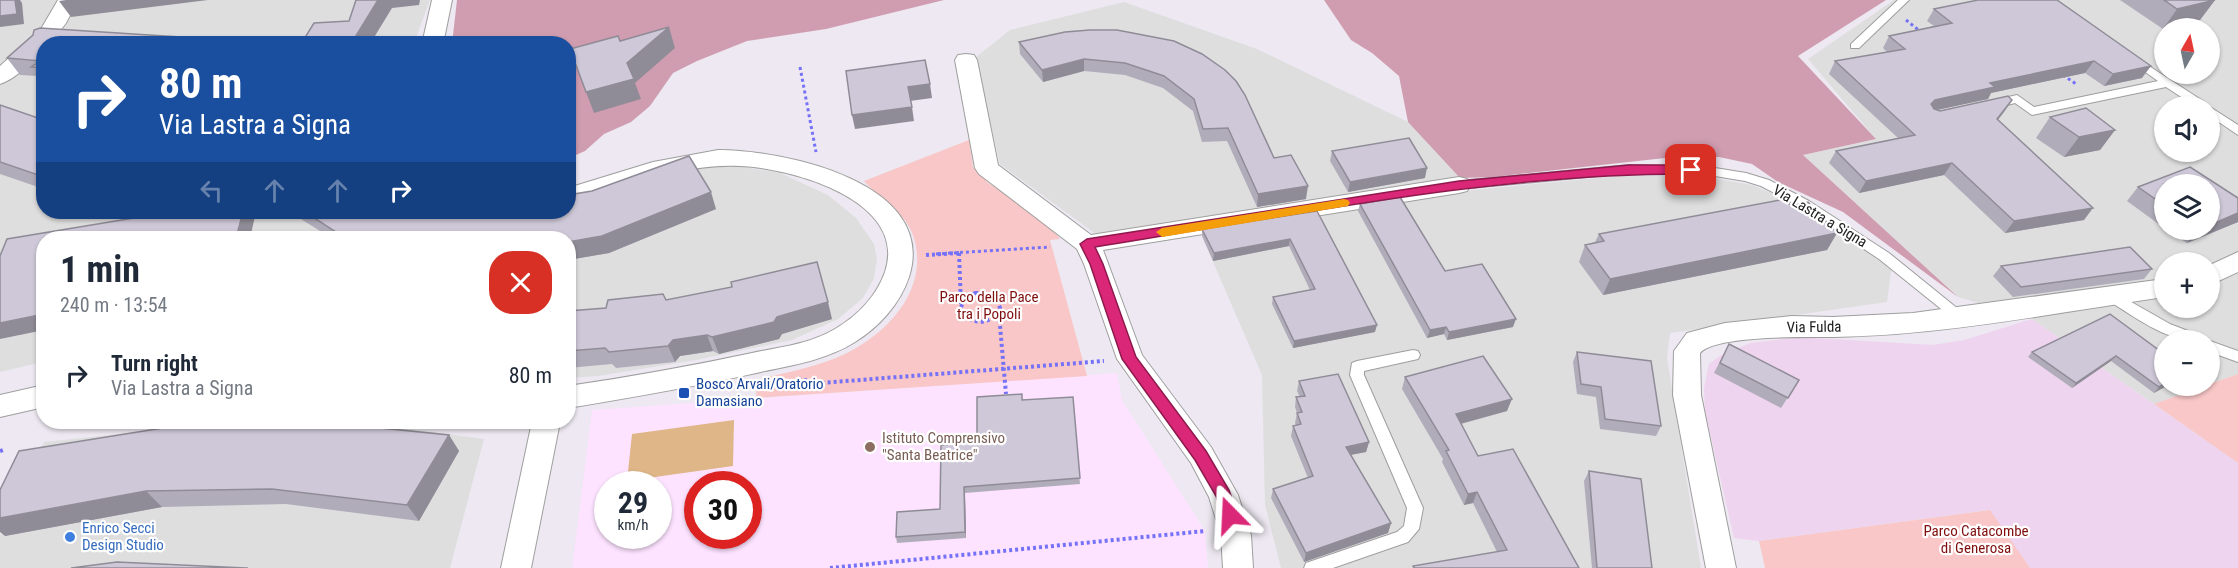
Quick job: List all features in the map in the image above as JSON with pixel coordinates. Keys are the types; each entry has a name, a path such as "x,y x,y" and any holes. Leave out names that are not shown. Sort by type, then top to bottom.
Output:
{"street":[{"path":"47,36 61,17 68,0"},
{"path":"434,36 442,0"},
{"path":"0,77 36,46"},
{"path":"966,60 987,168 1087,244 1097,264 1130,359 1201,455 1223,495 1236,535 1238,568"},
{"path":"576,195 670,166 713,159 769,162 820,175 861,194 881,210 893,230 901,257 898,277 888,298 858,327 823,346 776,358 576,396"},
{"name":"Via Lastra a Signa","path":"1087,244 1459,185"},
{"path":"2220,271 2238,261"},
{"name":"Via Fulda","path":"1721,568 1687,395 1687,351 1696,340 1725,333 1792,326 1833,327 1913,323 2154,290"},
{"path":"0,406 36,398"},
{"path":"516,568 545,429"}],"lane":[{"path":"1855,46 1904,0"},
{"path":"2122,51 2154,73"},
{"path":"1982,106 2017,99 2032,111 2163,84"},
{"path":"2169,84 2187,96"},
{"path":"2220,118 2238,131"},
{"name":"Via Lastra a Signa","path":"1459,185 1629,169 1709,171 1746,177 1765,183 1805,204 1884,256 1961,317"},
{"path":"2112,296 2170,330"},
{"path":"2220,350 2238,357"},
{"path":"1312,568 1402,537 1411,529 1415,508 1357,375 1357,366 1413,355"}],"path":[{"path":"1894,10 1928,38"},
{"path":"800,67 820,175"},
{"path":"2056,70 2095,98"},
{"path":"901,257 1087,244"},
{"path":"959,253 962,314 971,321 984,322 999,313"},
{"path":"961,304 969,296 988,293 998,299 1006,394"},
{"path":"776,358 786,372 800,381 821,383 1130,359"},
{"path":"830,568 1205,531"}],"shaded area":[{"path":"0,0 430,0 417,36 36,36 36,219 576,219 576,206 698,168 737,166 780,173 828,195 856,218 874,244 877,259 874,278 863,298 838,319 792,340 696,360 576,378 576,231 36,231 36,364 0,372"},
{"path":"457,0 944,0 826,29 747,41 697,61 673,73 650,106 631,122 604,134 585,151 576,155 576,36 453,36"},
{"path":"1324,0 1886,0 1798,56 1876,139 1803,155 1958,297 1843,212 1778,182 1752,164 1719,157 1674,157 1493,177 1460,178 1408,122 1399,76 1372,53 1351,40"},
{"path":"1894,0 2238,0 2238,374 2220,380 2220,330 2154,330 2154,396 2177,396 2154,404 2032,319 1958,297 1803,155 1876,139 1808,59"},
{"path":"1124,2 1257,49 1408,122 1460,178 1097,235 1000,164 975,58 1010,30"},
{"path":"1649,173 1713,178 1752,185 1788,200 1892,264 1887,302 1670,333 1667,358 1701,568 1281,568 1265,505 1262,375 1201,234 1453,192"},
{"path":"2032,319 2238,463 2238,568 2030,568 1989,510 1759,541 1734,538 1705,411 1704,388 1709,364 1723,354 1751,343 1799,337 1933,345 1964,340"},
{"name":"Istituto Comprensivo \"Santa Beatrice\"","path":"1117,373 1122,400 1205,531 1208,568 572,568 592,410"},
{"path":"734,420 733,466 684,471 684,473 672,475 672,471 628,471 632,434"},
{"path":"166,429 409,429 484,439 450,568 0,568 0,536 44,442"}],"green space":[{"name":"Parco della Pace tra i Popoli","path":"969,140 973,167 988,183 1047,221 1060,239 1050,240 1087,376 756,398 757,380 802,369 845,354 877,334 891,321 911,290 916,273 917,254 913,235 904,219 864,181"},
{"path":"2238,374 2238,463 2154,404 2176,396 2220,396 2220,380"},
{"name":"Parco Catacombe di Generosa","path":"1990,510 2030,568 1765,568 1759,541"}],"building":[{"path":"0,0 15,0 17,14 0,16"},
{"path":"356,0 378,0 356,36 306,36 314,23 349,21"},
{"path":"1978,0 2057,0 2151,66 2113,74 2094,61 1990,83 1995,87 1935,100 1931,104 1934,109 1940,111 2008,96 2012,100 1997,119 2093,208 2014,221 1952,163 1866,181 1836,151 1915,135 1835,61 1905,49 1889,36 1952,23 1934,9"},
{"path":"2164,0 2215,0 2177,9"},
{"path":"669,27 627,63 634,79 586,92 576,65 576,47 618,36 620,41"},
{"path":"40,28 164,36 36,36 36,61 7,58 33,35 34,30"},
{"path":"1117,30 1174,41 1202,54 1225,70 1245,95 1274,158 1291,155 1308,186 1258,194 1228,128 1203,129 1194,99 1164,76 1125,63 1084,59 1042,70 1019,42 1065,32"},
{"path":"925,60 930,84 908,87 912,107 852,115 846,71"},
{"path":"0,105 36,117 36,174 0,162"},
{"path":"2086,108 2115,130 2079,137 2050,117"},
{"path":"1409,138 1427,168 1350,182 1332,151"},
{"path":"689,156 711,192 602,236 576,241 576,231 334,231 316,219 576,219 576,194 592,191"},
{"path":"2190,167 2201,174 2172,174"},
{"path":"2154,181 2154,198 2138,187"},
{"path":"2220,186 2238,198 2238,213 2220,221"},
{"path":"1400,197 1445,271 1482,264 1516,319 1449,332 1446,327 1430,330 1360,204"},
{"path":"1785,199 1791,206 1808,202 1837,233 1610,279 1585,245 1604,241 1599,234"},
{"path":"1317,211 1377,325 1294,341 1273,297 1315,289 1290,239 1214,253 1202,229"},
{"path":"128,219 241,219 238,231 55,231"},
{"path":"36,234 36,316 0,323 0,256 7,239"},
{"path":"2130,247 2152,269 2021,287 2001,266"},
{"path":"817,262 828,302 777,317 774,322 712,337 707,335 673,340 668,346 609,352 605,348 576,350 576,310 606,308 608,300 663,294 666,300 732,287 731,282"},
{"path":"2110,314 2154,347 2154,383 2116,356 2076,383 2032,352"},
{"path":"1729,344 1799,380 1788,398 1720,363"},
{"path":"1577,352 1651,361 1661,426 1605,419 1601,387 1581,384"},
{"path":"1483,356 1512,399 1456,414 1478,456 1513,449 1579,568 1414,568 1413,566 1507,550 1477,492 1468,494 1446,451 1449,450 1405,377"},
{"path":"1338,374 1369,442 1346,447 1391,523 1306,553 1273,489 1313,476 1293,426 1301,424 1297,413 1302,412 1296,397 1305,396 1299,381"},
{"path":"1022,394 1022,400 1073,397 1080,478 964,487 965,532 896,537 897,512 940,509 941,445 977,442 977,397"},
{"path":"156,429 390,429 449,435 407,505 272,489 146,491 0,518 0,490 19,451"},
{"path":"1589,471 1641,479 1652,568 1597,568"},
{"path":"117,562 246,568 71,568"}],"slow traffic":[{"path":"1162,232 1344,203"}],"place":[{"name":"Bosco Arvali/Oratorio Damasiano","path":"684,393"},
{"name":"Istituto Comprensivo \"Santa Beatrice\"","path":"870,447"},
{"name":"Enrico Secci Design Studio","path":"70,537"}],"route":[{"path":"1230,515 1223,495 1201,455 1130,359 1097,264 1087,244 1459,185 1629,169 1691,170"}]}
